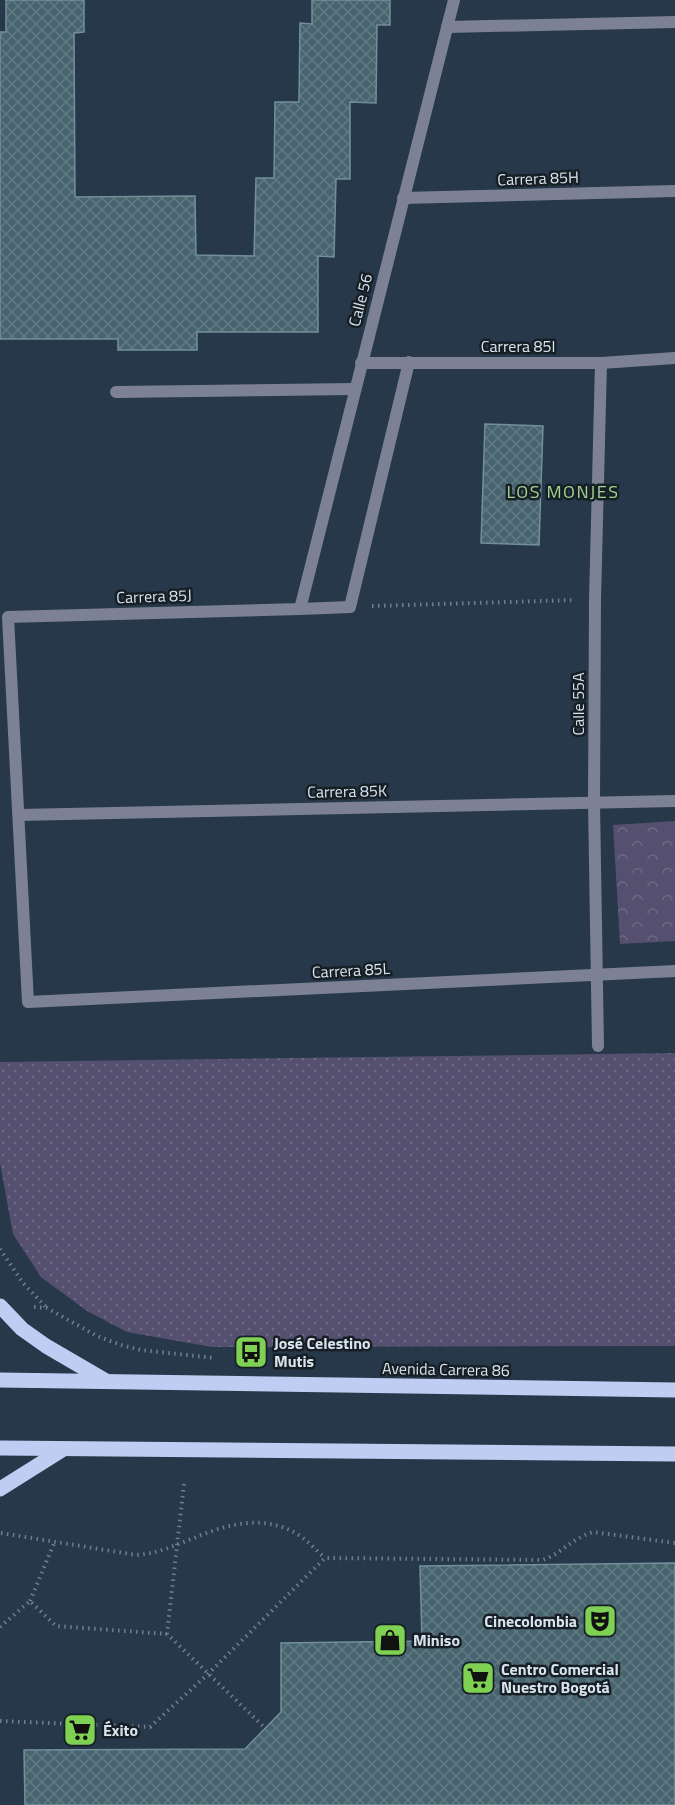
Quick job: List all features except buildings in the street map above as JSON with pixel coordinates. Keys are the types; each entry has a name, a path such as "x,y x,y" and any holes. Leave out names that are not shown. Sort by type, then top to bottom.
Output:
{"main road":[{"path":"0,1306 22,1329 46,1346 109,1383"},
{"name":"Avenida Carrera 86","path":"0,1380 675,1390"},
{"path":"0,1448 675,1454"},
{"path":"0,1489 62,1450"}],"street":[{"name":"Calle 56","path":"300,609 453,0"},
{"path":"447,27 675,22"},
{"name":"Carrera 85H","path":"403,198 675,191"},
{"name":"Carrera 85I","path":"361,363 601,363 675,358"},
{"path":"350,607 409,362"},
{"name":"Calle 55A","path":"598,1046 594,803 595,600 601,363"},
{"path":"116,392 354,389"},
{"name":"Carrera 85J","path":"20,815 8,617 350,607"},
{"name":"Carrera 85K","path":"20,815 675,801"},
{"name":"Carrera 85L","path":"20,815 28,1002 675,971"}],"path":[{"path":"350,607 595,600"},
{"path":"0,1250 23,1283 47,1308 97,1336 141,1350 221,1358"},
{"path":"23,1306 47,1308"},
{"path":"167,1634 184,1484"},
{"path":"1,1533 136,1555 157,1552 213,1529 255,1522 273,1525 292,1532 325,1558 542,1560 550,1558 581,1536 593,1532 675,1543"},
{"path":"0,1627 30,1601 55,1541"},
{"path":"0,1721 150,1727 208,1674 325,1558"},
{"path":"30,1601 56,1626 167,1634 265,1728"}],"green space":[{"path":"675,821 675,941 620,944 613,825"},
{"path":"675,1053 675,1346 212,1347 127,1332 87,1311 41,1277 13,1234 0,1163 0,1062"}],"place":[{"name":"José Celestino Mutis","path":"251,1352"},
{"name":"Cinecolombia","path":"600,1621"},
{"name":"Miniso","path":"390,1640"},
{"name":"Centro Comercial Nuestro Bogotá","path":"478,1678"},
{"name":"Éxito","path":"80,1730"}],"district":[{"name":"LOS MONJES","path":"563,492"}]}
